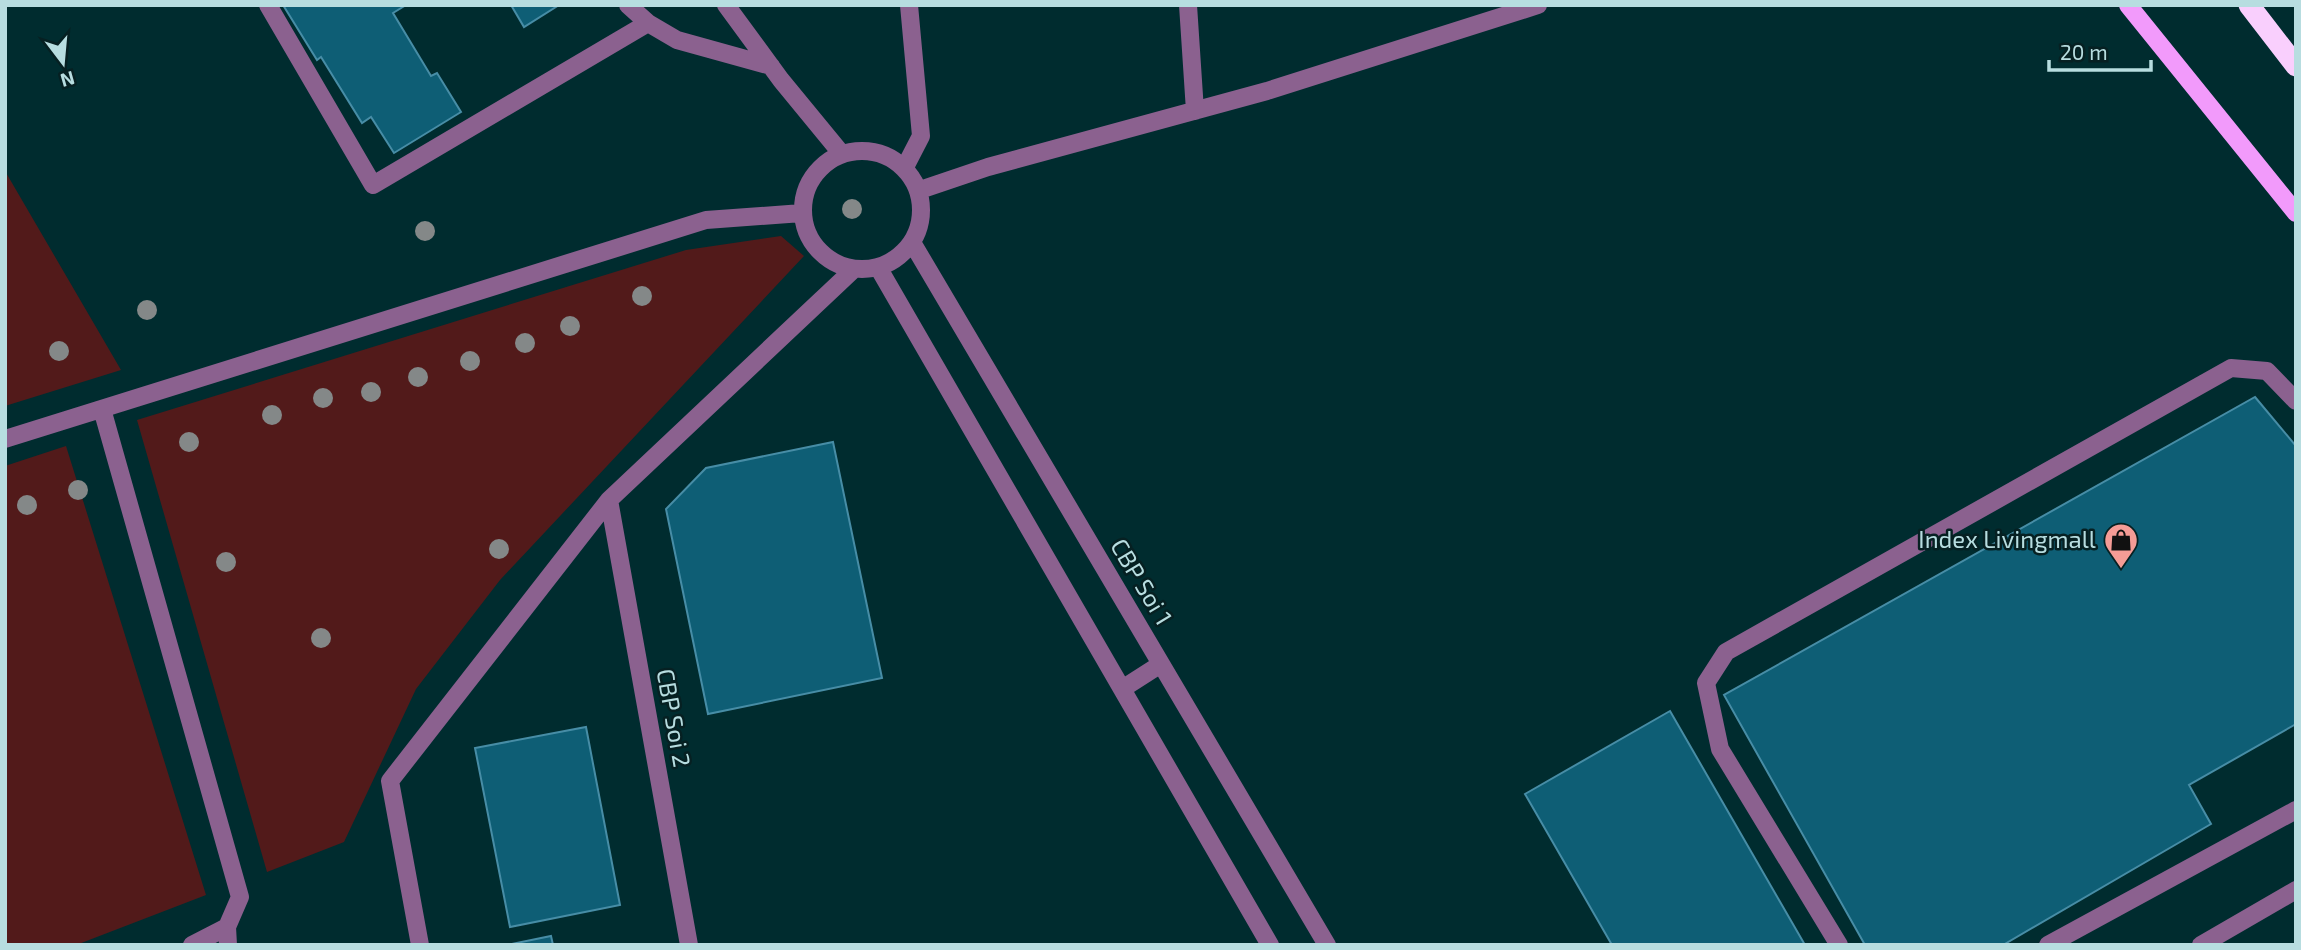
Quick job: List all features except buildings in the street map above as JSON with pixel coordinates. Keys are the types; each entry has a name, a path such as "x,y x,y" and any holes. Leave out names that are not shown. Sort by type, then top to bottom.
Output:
{"highway":[{"path":"2249,5 2296,66"}],"main road":[{"path":"2128,5 2296,213"}],"street":[{"path":"268,5 373,185 648,23"},
{"path":"628,5 648,23 677,40 771,66"},
{"path":"726,5 841,153"},
{"path":"905,167 921,136 909,5"},
{"path":"1188,5 1195,111"},
{"path":"920,190 988,167 1268,91 1531,7"},
{"path":"871,149 905,167 920,190 922,215 913,244 905,253 878,267 854,269 824,256 808,235 802,213 803,198 814,173 841,153 871,149"},
{"path":"5,439 706,220 802,213"},
{"name":"CBP Soi 1","path":"913,244 1327,945"},
{"path":"878,267 1270,945"},
{"path":"420,945 390,781 609,499 854,269"},
{"path":"1839,945 1720,749 1706,683 1726,652 2231,368 2267,371 2296,401"},
{"path":"102,409 240,897 227,936 192,945"},
{"name":"CBP Soi 2","path":"609,499 689,945"},
{"path":"1122,689 1161,664"},
{"path":"2048,945 2296,810"},
{"path":"2201,945 2296,890"}],"shaded area":[{"path":"5,171 121,370 5,406"},
{"path":"781,236 804,256 500,580 416,689 344,842 267,872 137,420 686,250"},
{"path":"66,446 206,895 76,945 5,945 5,466"}],"place":[{"name":"Index Livingmall","path":"2121,570"}]}
